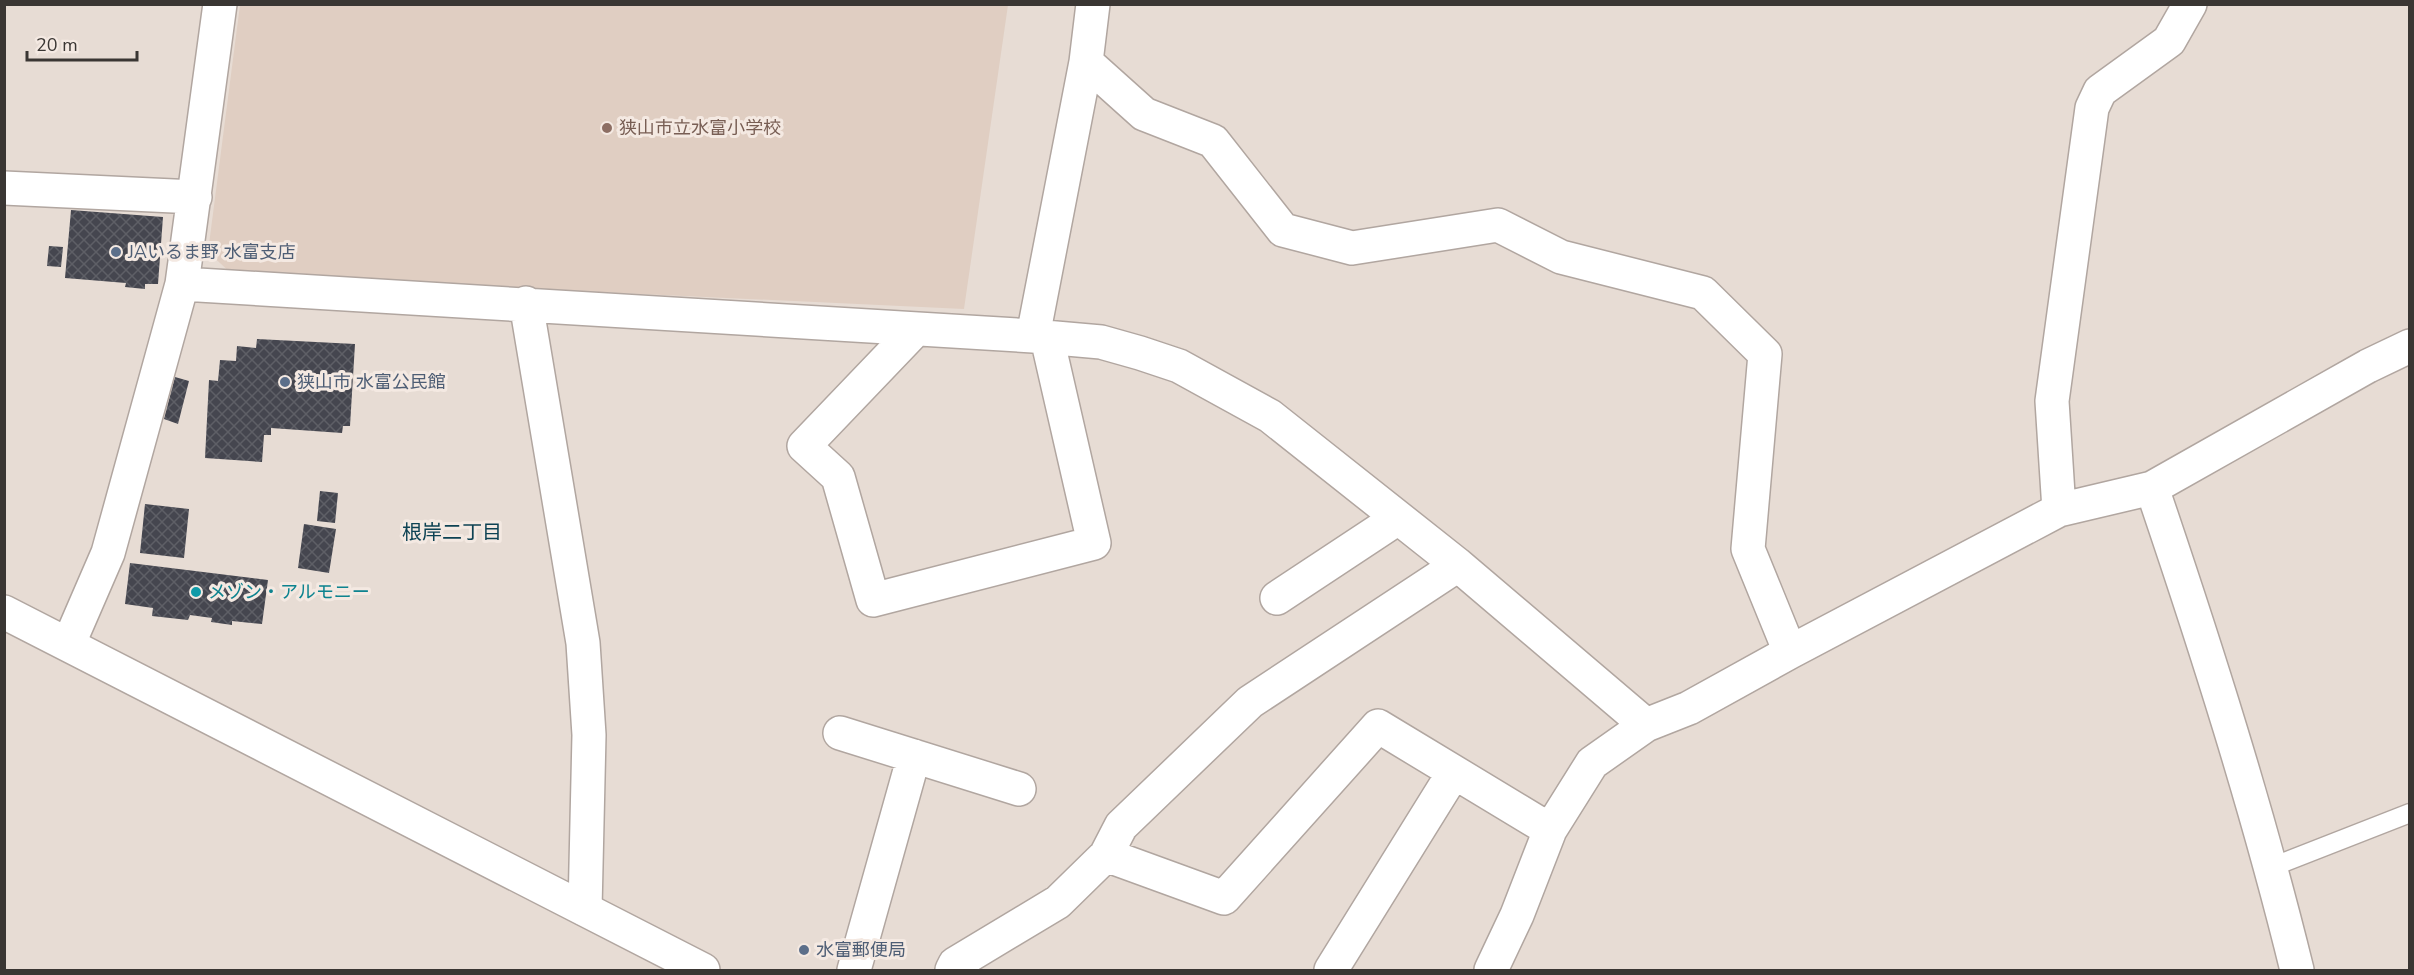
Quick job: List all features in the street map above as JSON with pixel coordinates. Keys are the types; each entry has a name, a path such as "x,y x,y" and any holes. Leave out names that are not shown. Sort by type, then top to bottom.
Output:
{"street":[{"path":"69,643 108,553 182,284 220,4"},
{"path":"916,329 804,446 838,477 873,600 1094,543 1040,337 1086,62 1093,4"},
{"path":"2059,510 2052,401 2092,108 2100,91 2169,41 2190,4"},
{"path":"1086,62 1144,114 1213,141 1283,230 1352,248 1498,225 1562,258 1703,293 1765,354 1748,549 1790,652"},
{"path":"4,188 195,197"},
{"path":"182,284 526,303 1040,337 1101,342 1140,353 1179,366 1221,387 1270,416 1458,565 1646,725"},
{"path":"526,303 583,643 589,735 585,909"},
{"path":"1491,970 1517,915 1550,830 1592,763 1646,725 1689,708 2059,510 2152,488 2368,366 2409,346"},
{"path":"2152,488 2188,592 2272,867 2297,970"},
{"path":"1277,598 1398,518"},
{"path":"952,970 956,964 1058,903 1106,855 1121,826 1250,702 1458,565"},
{"path":"4,612 69,643 703,970"},
{"path":"1106,855 1224,898 1378,726 1550,830"},
{"path":"840,733 1019,789"},
{"path":"854,970 914,756"},
{"path":"1331,970 1454,772"}],"lane":[{"path":"2272,867 2409,813"}],"shaded area":[{"name":"狭山市立水富小学校","path":"240,5 1008,5 964,309 233,275 208,252"}],"building":[{"path":"71,210 163,217 158,284 145,284 145,289 125,287 126,283 65,278"},
{"path":"49,246 63,247 61,267 47,266"},
{"path":"257,339 355,344 350,426 343,426 342,433 271,428 271,435 264,435 262,462 205,458 209,380 218,381 220,360 236,361 237,346 256,348"},
{"path":"175,377 189,381 178,424 164,419"},
{"path":"320,491 338,493 335,523 317,521"},
{"path":"145,504 189,509 184,558 140,553"},
{"path":"304,524 336,529 329,573 298,568"},
{"name":"メゾン・アルモニー","path":"130,563 268,580 262,624 232,621 232,625 211,622 212,618 190,615 188,620 152,616 153,608 125,604"}],"place":[{"name":"狭山市立水富小学校","path":"607,128"},
{"name":"JAいるま野 水富支店","path":"116,252"},
{"name":"狭山市 水富公民館","path":"285,382"},
{"name":"メゾン・アルモニー","path":"196,592"},
{"name":"水富郵便局","path":"804,950"}],"district":[{"name":"根岸二丁目","path":"452,532"}]}
